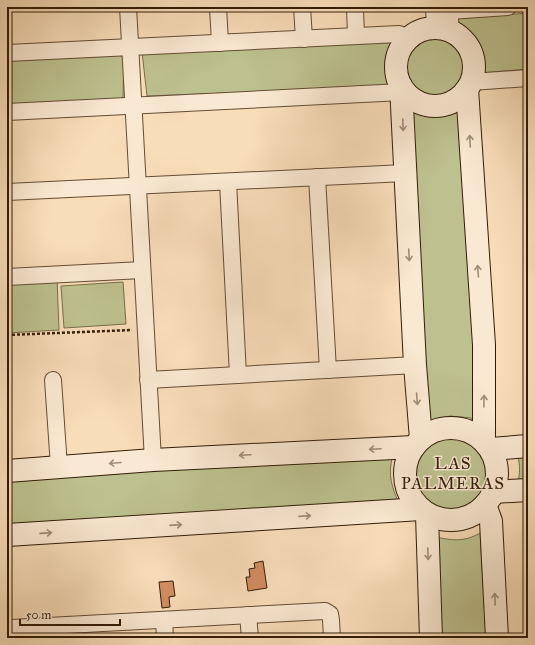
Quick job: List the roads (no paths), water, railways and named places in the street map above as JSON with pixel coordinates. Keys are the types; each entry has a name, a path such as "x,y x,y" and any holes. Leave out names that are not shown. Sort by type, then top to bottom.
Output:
{"street":[{"path":"128,7 153,460"},
{"path":"218,7 220,43"},
{"path":"302,7 304,39"},
{"path":"355,7 356,36"},
{"path":"7,535 424,512 440,518 454,520 469,516 481,509 497,483 498,468 487,444 484,345 469,86 474,69 473,57 465,42 434,7"},
{"path":"417,443 415,365 402,89 398,78 397,61 400,52 410,38 446,20 508,7"},
{"path":"7,52 399,34 410,38"},
{"path":"7,112 133,106 402,89 421,104 439,106 455,101 469,86 528,78"},
{"path":"7,192 405,173"},
{"path":"317,177 328,370"},
{"path":"228,182 238,375"},
{"path":"7,277 142,270"},
{"path":"148,380 415,365"},
{"path":"53,380 59,467"},
{"path":"431,638 424,512 415,502 408,490 405,475 407,461 417,443 425,436 439,429 455,427 470,431 487,444 528,446"},
{"path":"7,471 417,443"},
{"path":"489,498 528,490"},
{"path":"489,498 497,638"},
{"path":"7,630 11,628 79,631 164,620 325,611 330,614 332,638"},
{"path":"248,615 250,638"},
{"path":"164,620 165,638"}],"district":[{"name":"LAS PALMERAS","path":"453,473"}]}
